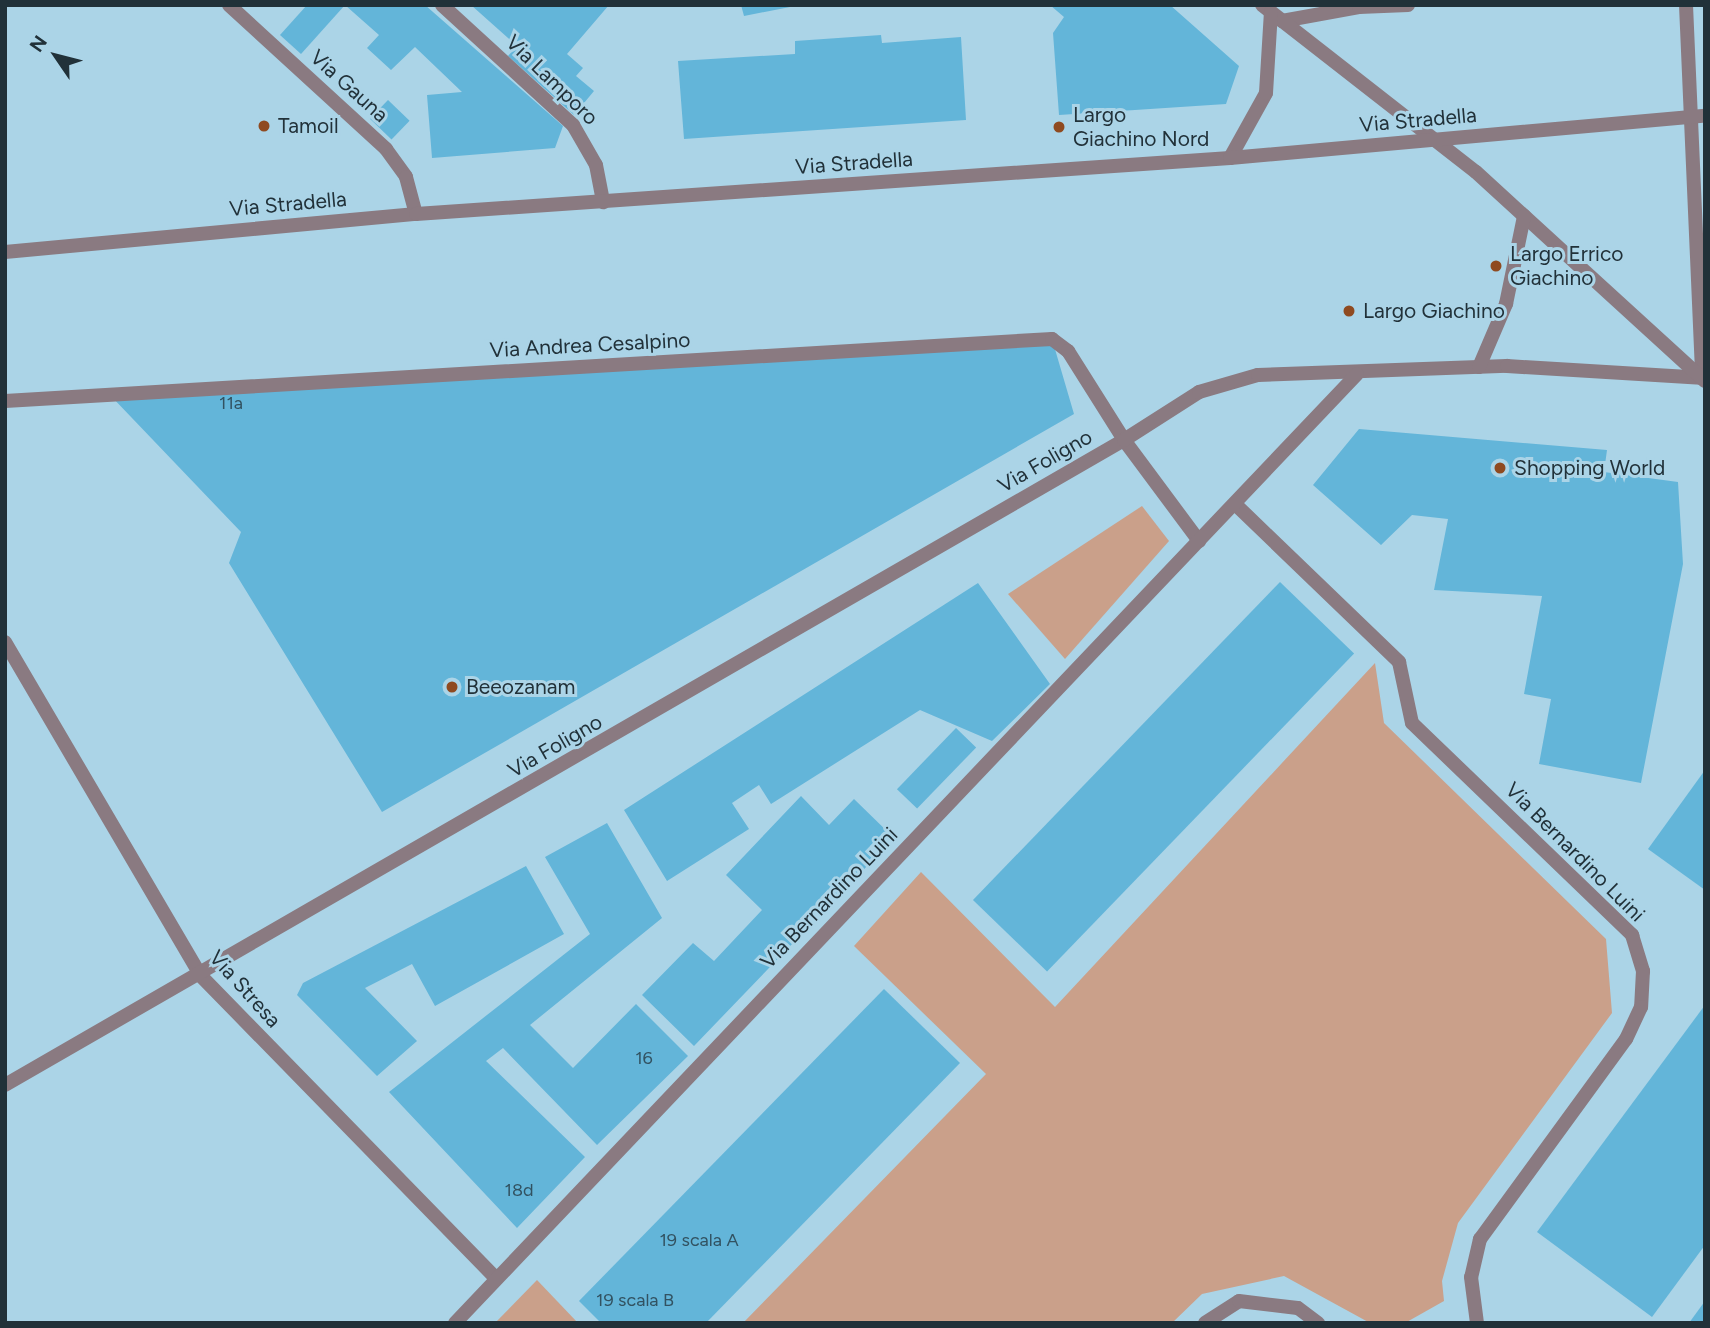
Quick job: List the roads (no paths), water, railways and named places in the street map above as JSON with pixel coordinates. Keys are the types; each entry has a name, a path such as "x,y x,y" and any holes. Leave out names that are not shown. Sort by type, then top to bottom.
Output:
{"street":[{"name":"Via Gauna","path":"229,5 386,149 407,177 416,214"},
{"name":"Via Lamporo","path":"442,5 573,125 596,165 604,202"},
{"path":"1272,13 1408,5"},
{"path":"1686,5 1698,116 1704,379"},
{"path":"1272,13 1436,141 1524,216 1704,379"},
{"path":"1230,158 1266,93 1272,13"},
{"name":"Via Stradella","path":"5,252 416,214 1230,158 1698,116"},
{"path":"1479,367 1506,304 1524,216"},
{"name":"Via Andrea Cesalpino","path":"5,401 1052,339 1069,351 1124,440 1199,541"},
{"path":"1124,440 1199,391 1258,375 1357,374 1479,367 1704,379"},
{"name":"Via Bernardino Luini","path":"455,1323 1357,374"},
{"name":"Via Foligno","path":"5,1085 201,976 1124,440"},
{"name":"Via Bernardino Luini","path":"1235,504 1399,662 1412,723 1632,935 1643,971 1641,1007 1626,1039 1480,1239 1471,1277 1476,1322"},
{"name":"Via Stresa","path":"5,642 201,976 496,1278"},
{"path":"1205,1323 1239,1301 1298,1308 1318,1323"}],"place":[{"name":"Tamoil","path":"264,126"},
{"name":"Largo Giachino Nord","path":"1059,127"},
{"name":"Largo Errico Giachino","path":"1496,266"},
{"name":"Largo Giachino","path":"1349,311"},
{"name":"Shopping World","path":"1500,468"},
{"name":"Beeozanam","path":"452,687"}]}
